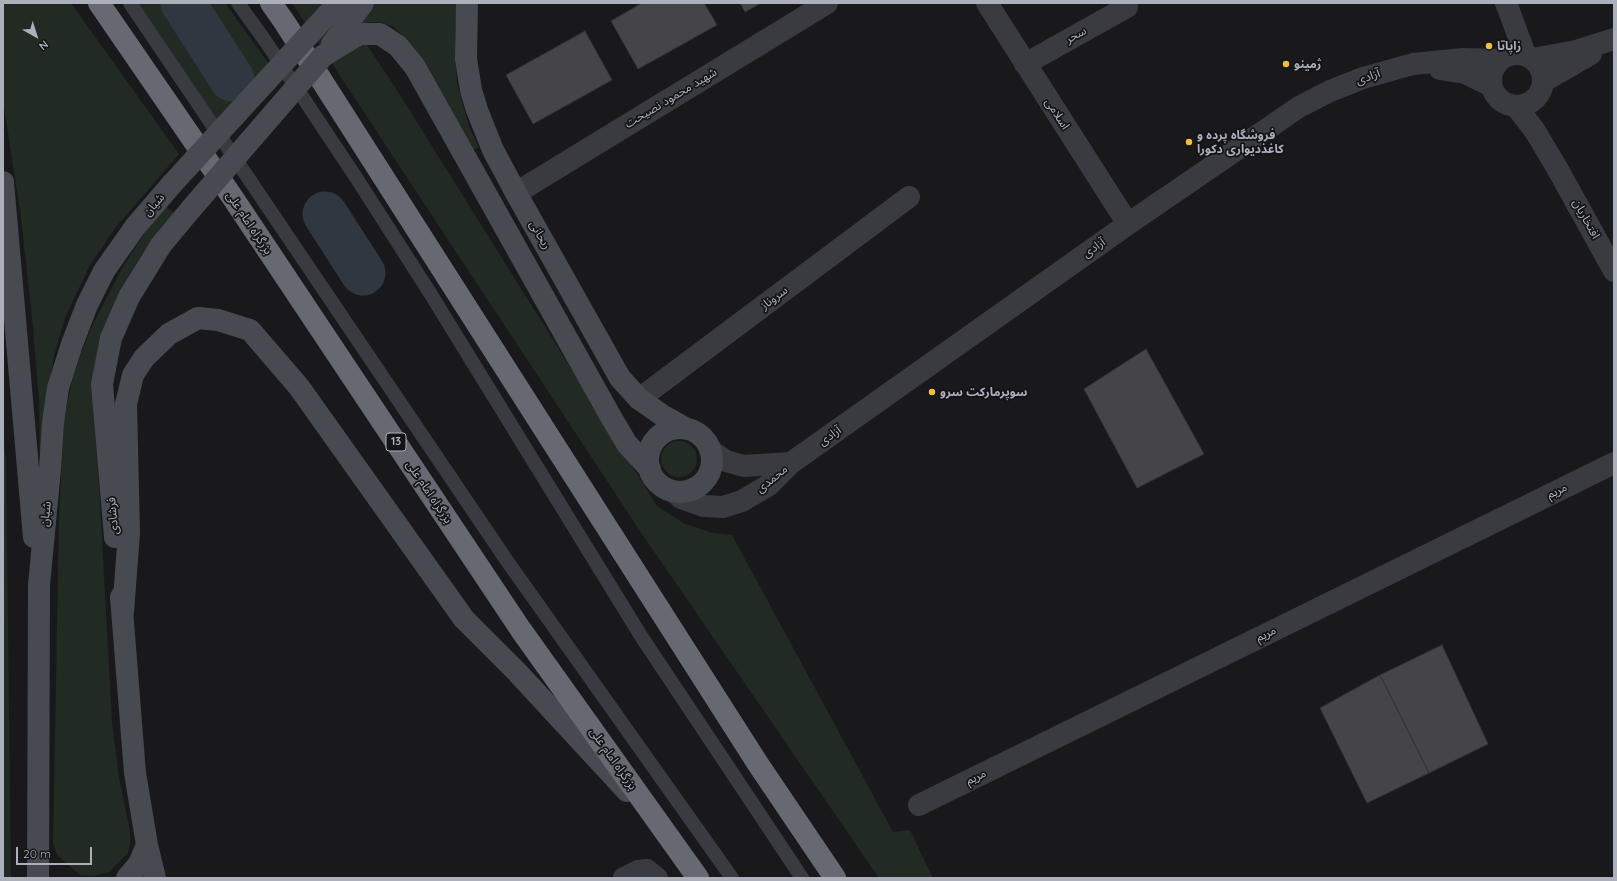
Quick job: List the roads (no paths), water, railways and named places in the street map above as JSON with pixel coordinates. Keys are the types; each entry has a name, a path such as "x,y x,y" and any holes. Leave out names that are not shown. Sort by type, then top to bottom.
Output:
{"highway":[{"name":"بزرگراه امام علی","path":"99,3 235,201 521,630 698,878"},
{"path":"271,3 754,757 835,878"}],"main road":[{"name":"شیان","path":"41,872 38,585 50,469 53,423 58,388 72,344 87,305 104,271 136,227 172,184 338,3"},
{"path":"323,56 363,3"},
{"name":"ریحانی","path":"467,3 466,59 471,90 477,110 493,150 620,378 640,399 662,415 687,429"},
{"path":"323,56 359,34 380,34 398,46 415,67 627,444 650,469 658,483 673,491 682,492 692,490 706,478 712,460 710,450 707,443 695,431 676,428 665,431 657,438 651,448 648,458 650,469"},
{"name":"فرشادی","path":"155,878 147,845 135,773 123,612 102,384 111,338 129,297 162,244 323,56"},
{"path":"3,182 38,585"},
{"path":"123,612 129,533 126,404 133,375 144,358 169,334 198,318 218,320 250,330 299,386 464,619 517,672 664,831"},
{"path":"128,878 139,864 147,845"}],"street":[{"name":"شهید محمود نصیحت","path":"516,193 827,3"},
{"name":"اسلامی","path":"987,3 1128,224"},
{"path":"1506,3 1529,56 1540,65 1541,88"},
{"name":"سحر","path":"1025,64 1127,7"},
{"path":"1614,40 1578,60 1541,88 1532,102 1524,105 1508,105 1500,100 1494,93 1490,84 1490,75 1493,67 1499,60 1507,55 1516,53 1529,56 1576,51 1614,40"},
{"name":"آزادی","path":"791,463 1128,224 1299,107 1330,91 1362,78 1413,64 1463,60 1499,60"},
{"name":"آزادی","path":"1413,64 1465,73 1490,84"},
{"name":"افتخاریان","path":"1541,88 1545,128 1557,168"},
{"name":"افتخاریان","path":"1516,106 1535,132 1557,168 1614,271"},
{"name":"سروناز","path":"640,399 909,198"},
{"name":"محمدی","path":"710,450 726,461 744,466 791,463"},
{"name":"محمدی","path":"673,491 681,498 704,506 722,507 742,501 768,485 791,463"},
{"name":"مریم","path":"919,805 1614,463"},
{"path":"624,878 638,871 652,874"}],"lane":[{"path":"130,3 505,558 732,878"},
{"path":"238,3 266,42 430,293 641,636 802,878"}],"waterway":[{"path":"183,3 232,79"},
{"path":"325,214 363,273"}],"place":[{"name":"زاپاتا","path":"1489,46"},
{"name":"ژمینو","path":"1286,64"},
{"name":"فروشگاه پرده و کاغذدیواری دکورا","path":"1189,142"},
{"name":"سوپرمارکت سرو","path":"932,392"}]}
